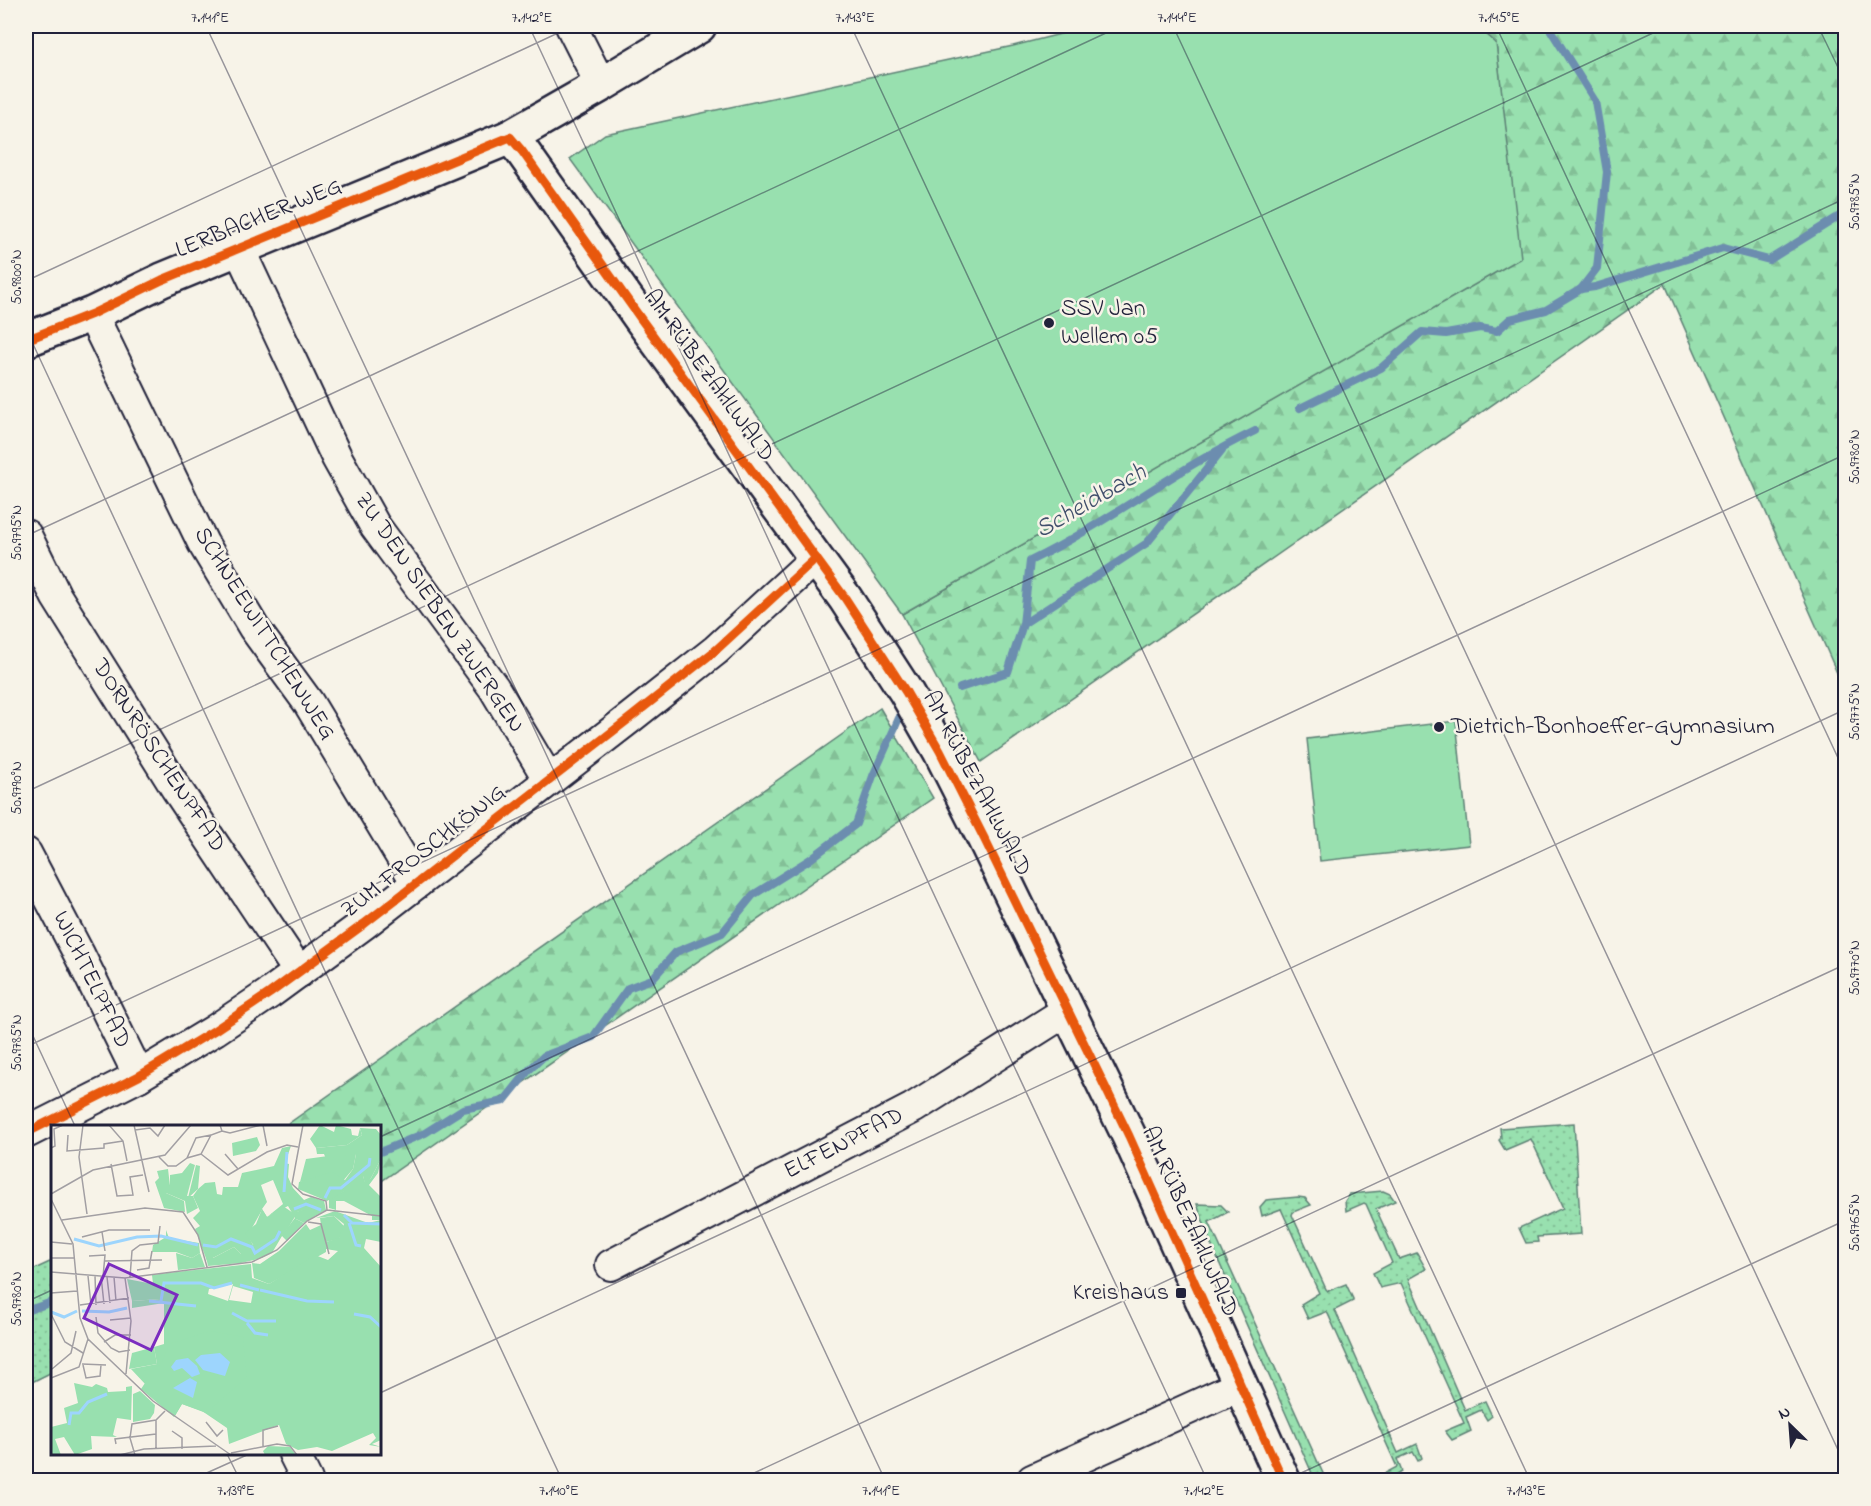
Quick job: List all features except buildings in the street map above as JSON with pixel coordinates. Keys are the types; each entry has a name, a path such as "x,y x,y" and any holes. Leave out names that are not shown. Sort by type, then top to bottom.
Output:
{"street":[{"path":"571,26 602,85"},
{"name":"LERBACHER WEG","path":"26,340 92,314 162,280 510,137 699,26"},
{"name":"AM RÜBEZAHLWALD","path":"510,137 641,319 806,567 845,598 906,692 940,751 1129,1136 1283,1480"},
{"name":"ZU DEN SIEBEN ZWERGEN","path":"239,249 337,458 375,526 494,688 549,780"},
{"name":"SCHNEEWITTCHENWEG","path":"92,314 202,543 254,628 308,702 417,883"},
{"name":"DORNRÖSCHENPFAD","path":"26,535 57,596 157,758 299,972"},
{"name":"ZUM FROSCHKÖNIG","path":"26,1133 138,1076 215,1030 299,972 716,650 806,567"},
{"name":"WICHTELPFAD","path":"26,853 80,956 138,1076"},
{"name":"ELFENPFAD","path":"611,1265 913,1108 1068,1010"},
{"path":"1032,1480 1241,1385"},
{"path":"294,1455 307,1480"}],"green space":[{"name":"SSV Jan Wellem 05","path":"1092,26 1477,26 1496,43 1521,258 902,614 570,159 605,134 1013,46"},
{"path":"1477,26 1845,26 1845,691 1665,284 981,762 902,614 1520,258 1496,43"},
{"path":"880,708 933,798 381,1181 381,1125 286,1125"},
{"path":"1456,721 1469,845 1320,861 1307,739"},
{"path":"1574,1123 1581,1234 1537,1237 1538,1242 1526,1243 1519,1228 1563,1208 1531,1139 1505,1150 1499,1140 1501,1138 1500,1128"},
{"path":"1383,1191 1390,1194 1395,1201 1376,1209 1399,1259 1417,1253 1426,1269 1408,1279 1465,1410 1485,1401 1492,1416 1487,1420 1481,1410 1466,1417 1471,1431 1452,1440 1445,1431 1464,1423 1401,1283 1380,1288 1373,1273 1392,1263 1366,1204 1346,1211 1345,1201 1350,1194"},
{"path":"1305,1198 1311,1205 1293,1212 1292,1215 1326,1289 1328,1291 1346,1284 1353,1299 1335,1310 1398,1453 1417,1444 1422,1458 1418,1461 1413,1452 1397,1459 1402,1472 1389,1480 1380,1480 1378,1477 1397,1467 1328,1314 1326,1312 1308,1319 1301,1304 1319,1293 1281,1209 1262,1216 1260,1207 1266,1200"},
{"path":"1197,1204 1221,1205 1228,1212 1209,1222 1326,1480 1315,1480 1211,1244"},
{"path":"51,1261 51,1372 26,1385 26,1273"}],"waterway":[{"name":"Scheidbach","path":"1300,408 1381,368 1422,332 1446,334 1480,328 1497,331 1510,319 1546,310 1581,289 1597,268 1607,172 1595,101 1548,26"},
{"path":"1581,289 1595,287 1723,248 1769,260 1846,212"},
{"name":"Scheidbach","path":"960,688 1008,672 1023,624 1030,561 1255,431"},
{"name":"Scheidbach","path":"1023,624 1147,543 1222,450"},
{"name":"Scheidbach","path":"381,1152 425,1133 463,1109 504,1101 529,1070 544,1056 593,1037 628,988 652,979 676,952 722,933 753,895 809,860 856,824 873,776 900,716"},
{"name":"Scheidbach","path":"26,1311 51,1302"}],"cycle path":[{"path":"26,340 92,314 162,280 510,137 845,598 906,692 940,751 1129,1136 1283,1480"},
{"path":"26,1133 139,1076 215,1030 270,993 364,924 716,650 816,558"}],"place":[{"name":"SSV Jan Wellem 05","path":"1049,323"},
{"name":"Dietrich-Bonhoeffer-Gymnasium","path":"1439,727"},
{"name":"Kreishaus","path":"1181,1293"}]}
